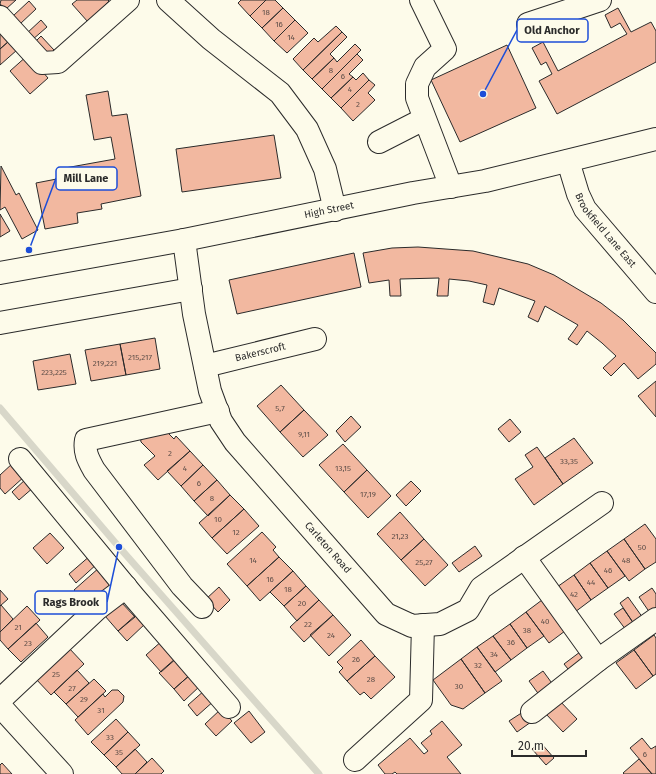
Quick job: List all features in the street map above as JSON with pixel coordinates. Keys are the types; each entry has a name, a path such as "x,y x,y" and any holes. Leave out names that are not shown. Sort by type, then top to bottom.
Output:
{"street":[{"path":"0,17 42,63 58,62 128,0"},
{"path":"168,0 211,39 280,93 307,129 325,169 335,210"},
{"path":"421,0 445,49 426,67 417,84 417,98 451,187"},
{"path":"528,24 600,0"},
{"path":"378,142 424,119"},
{"name":"High Street","path":"0,273 184,240 414,193 485,181 656,139"},
{"name":"Brookfield Lane East","path":"568,161 578,194 585,209 652,278"},
{"name":"Carleton Road","path":"184,240 194,314 210,391 221,421 235,442 386,614 412,626 423,626 440,624 468,610 481,588 602,503"},
{"path":"0,323 191,289"},
{"name":"Bakerscroft","path":"205,366 315,339"},
{"path":"202,607 182,586 94,470 87,458 85,448 86,440 218,411"},
{"path":"20,459 126,587 229,706"},
{"path":"524,557 598,660"},
{"path":"0,700 97,609 126,587"},
{"path":"532,712 598,660 656,619"},
{"path":"356,760 421,700 423,626"},
{"path":"0,706 62,774"}],"building":[{"path":"1,0 16,0 6,9 0,4"},
{"path":"77,0 109,1 88,22 72,4"},
{"path":"241,0 266,0 250,16 238,3"},
{"path":"266,0 275,0 283,8 262,28 250,16"},
{"path":"29,1 36,9 20,24 13,16"},
{"path":"283,8 295,20 274,41 262,28"},
{"path":"618,8 631,32 651,22 656,31 656,62 557,114 539,81 552,74 546,62 541,65 532,48 543,42 558,71 627,34 620,23 611,28 605,15"},
{"path":"41,20 47,27 32,40 26,34"},
{"path":"295,20 308,33 287,53 274,41"},
{"path":"336,26 342,32 303,70 293,59 314,38 318,42"},
{"path":"342,32 347,37 330,54 334,58 312,79 303,70"},
{"path":"1,33 9,41 0,49 0,34"},
{"path":"41,36 54,50 46,57 34,43"},
{"path":"9,41 17,50 0,65 0,49"},
{"path":"355,44 361,50 322,89 312,79 334,58 337,62"},
{"path":"507,45 536,108 460,142 431,80"},
{"path":"357,54 363,60 349,74 353,77 331,98 322,89"},
{"path":"28,55 48,78 30,94 10,71"},
{"path":"363,73 369,80 341,108 331,98 353,77 356,80"},
{"path":"369,80 375,85 368,93 375,100 353,121 341,108"},
{"path":"108,91 112,116 127,114 141,196 101,204 102,209 77,213 78,223 45,229 36,183 67,177 65,168 115,159 111,137 94,140 86,95"},
{"path":"274,135 281,178 182,192 176,149"},
{"path":"1,166 16,195 19,193 38,230 22,239 5,207 0,210"},
{"path":"0,214 10,231 0,237"},
{"path":"418,247 473,251 528,264 554,275 601,303 623,320 656,353 656,364 638,379 624,363 611,376 603,368 616,356 587,331 577,345 568,339 578,325 545,306 538,322 528,317 535,301 499,288 494,305 483,302 487,285 469,281 449,279 448,296 437,296 439,278 400,279 401,296 390,296 389,280 369,283 363,253 392,248"},
{"path":"354,253 361,287 237,314 229,280"},
{"path":"155,338 160,369 126,375 120,344"},
{"path":"120,344 126,375 91,381 85,350"},
{"path":"70,354 76,384 38,390 33,361"},
{"path":"656,381 656,417 638,396"},
{"path":"281,385 304,410 280,432 257,406"},
{"path":"304,410 328,435 303,457 280,432"},
{"path":"351,416 361,427 345,442 336,431"},
{"path":"510,419 521,432 509,442 498,429"},
{"path":"165,430 174,439 176,436 190,451 158,480 144,465 155,456 141,442 140,435"},
{"path":"574,438 593,463 563,484 545,458"},
{"path":"343,444 367,470 344,492 319,465"},
{"path":"537,447 563,484 534,505 515,479 533,467 525,455"},
{"path":"190,451 203,465 181,486 167,471"},
{"path":"13,463 25,476 5,494 0,488 0,475"},
{"path":"203,465 217,480 194,501 181,486"},
{"path":"367,470 391,496 368,518 344,492"},
{"path":"27,478 34,487 19,500 12,492"},
{"path":"217,480 230,495 208,516 194,501"},
{"path":"411,481 421,491 406,506 396,495"},
{"path":"230,495 244,509 212,538 199,523"},
{"path":"244,509 259,526 227,554 212,538"},
{"path":"400,512 424,539 401,560 377,534"},
{"path":"645,524 656,539 656,562 645,569 624,539"},
{"path":"262,532 276,547 273,550 279,557 247,586 227,564"},
{"path":"50,533 64,548 47,564 33,548"},
{"path":"424,539 448,565 425,586 401,560"},
{"path":"624,539 645,569 629,581 607,551"},
{"path":"475,546 482,556 459,572 452,563"},
{"path":"607,551 625,576 608,588 590,563"},
{"path":"91,555 98,563 76,583 69,574"},
{"path":"279,557 293,571 260,601 247,586"},
{"path":"590,563 608,588 591,600 574,575"},
{"path":"100,567 113,582 88,605 74,590"},
{"path":"293,571 306,586 284,606 270,592"},
{"path":"574,575 591,600 575,612 557,587"},
{"path":"306,586 319,600 297,621 284,606"},
{"path":"219,587 230,600 218,612 206,599"},
{"path":"652,588 656,594 656,609 650,613 639,597"},
{"path":"0,590 8,599 0,606"},
{"path":"628,597 643,618 634,624 620,603"},
{"path":"319,600 333,615 304,642 290,627"},
{"path":"542,600 565,631 549,643 526,612"},
{"path":"121,602 135,617 118,631 105,616"},
{"path":"1,605 13,619 0,632 0,606"},
{"path":"27,606 40,620 8,649 0,640 0,632"},
{"path":"623,608 634,624 626,630 614,614"},
{"path":"526,612 544,636 527,648 510,624"},
{"path":"137,614 146,623 127,641 118,631"},
{"path":"333,615 351,635 329,656 310,635"},
{"path":"36,623 48,637 21,662 8,649"},
{"path":"510,624 527,648 511,660 493,636"},
{"path":"654,635 656,638 656,674 653,676 634,650"},
{"path":"493,636 511,660 495,672 477,647"},
{"path":"163,640 178,657 161,672 146,655"},
{"path":"361,640 375,656 347,681 339,672 343,668 337,662"},
{"path":"68,647 84,664 51,695 35,678"},
{"path":"477,647 502,681 485,693 461,659"},
{"path":"634,650 653,676 636,689 616,663"},
{"path":"580,652 588,661 572,674 564,664"},
{"path":"375,656 395,677 371,699 364,692 360,695 347,681"},
{"path":"176,658 191,674 174,689 159,673"},
{"path":"461,659 485,693 463,709 451,705 433,680"},
{"path":"77,670 89,683 66,704 54,692"},
{"path":"543,671 554,686 540,696 529,681"},
{"path":"191,674 201,685 184,701 174,689"},
{"path":"94,679 106,691 78,717 66,704"},
{"path":"112,690 118,690 124,696 123,702 88,735 75,720 103,694 105,697"},
{"path":"205,690 215,700 197,716 188,705"},
{"path":"559,700 577,719 563,732 545,713"},
{"path":"221,709 232,721 216,736 205,724"},
{"path":"249,711 265,732 251,743 234,723"},
{"path":"523,712 531,722 517,732 509,721"},
{"path":"116,719 128,732 104,755 91,742"},
{"path":"442,721 462,745 447,757 461,774 397,774 395,772 392,774 385,774 378,765 410,738 424,754 428,751 421,743 432,734 430,731"},
{"path":"128,732 140,745 116,767 104,755"},
{"path":"642,738 651,749 656,746 656,774 652,774 630,748"},
{"path":"540,742 554,758 546,765 532,749"},
{"path":"135,749 147,762 135,774 122,774 116,767"},
{"path":"152,758 164,771 161,774 135,774"},
{"path":"639,759 652,774 623,773"},
{"path":"2,763 12,774 0,774 0,765"}],"waterway":[{"path":"0,408 119,547 319,774"}],"place":[{"name":"Old Anchor","path":"483,94"},
{"name":"Mill Lane","path":"29,250"},
{"name":"Rags Brook","path":"119,547"}]}
